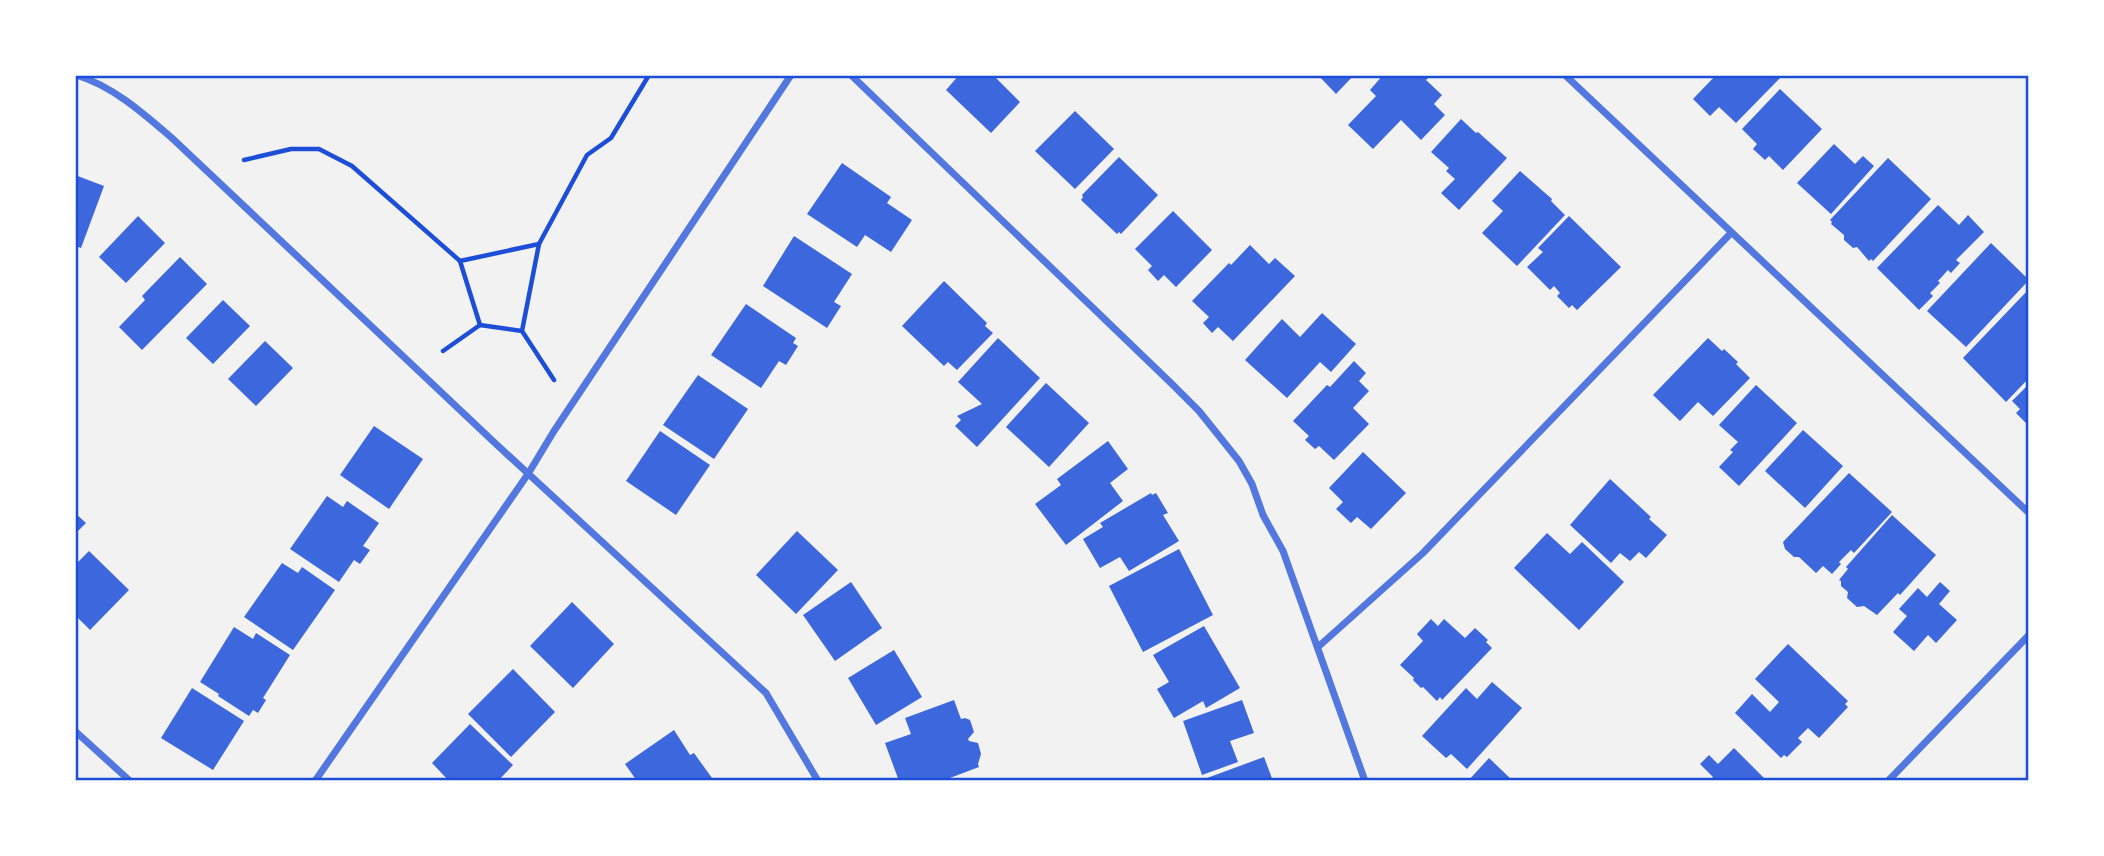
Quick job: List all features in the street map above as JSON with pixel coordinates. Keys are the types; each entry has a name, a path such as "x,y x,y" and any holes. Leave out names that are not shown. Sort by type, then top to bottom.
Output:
{"street":[{"path":"76,75 130,102 173,139 528,474 766,693 804,753 818,781"},
{"path":"314,781 528,474 791,75"},
{"path":"851,75 1199,411 1240,461 1263,515 1283,551 1365,781"},
{"path":"1565,75 2029,513"},
{"path":"1318,647 1423,553 1731,233"},
{"path":"1888,781 2029,635"},
{"path":"75,731 130,781"}],"path":[{"path":"554,380 522,331 539,244 587,155 611,138 649,75"},
{"path":"244,160 291,149 319,149 352,166 460,261 480,326"},
{"path":"460,261 539,244"},
{"path":"443,351 480,326 522,331"}],"building":[{"path":"959,75 993,75 1020,102 991,133 946,90"},
{"path":"1318,75 1354,75 1336,94"},
{"path":"1383,75 1431,75 1426,80 1442,95 1434,104 1445,115 1421,140 1401,120 1373,149 1348,125 1376,96 1370,90"},
{"path":"1716,75 1783,75 1736,123 1719,107 1710,116 1693,99"},
{"path":"1780,89 1822,129 1783,170 1769,156 1765,160 1753,149 1757,144 1742,129"},
{"path":"1075,111 1114,149 1075,189 1035,151"},
{"path":"1461,119 1507,158 1459,210 1441,193 1455,179 1446,171 1449,168 1431,152"},
{"path":"1834,144 1855,164 1863,156 1874,166 1831,214 1797,183"},
{"path":"1119,157 1158,195 1121,234 1117,234 1081,200 1082,195"},
{"path":"1888,158 1931,199 1873,261 1869,261 1857,247 1853,248 1844,240 1844,235 1830,220"},
{"path":"842,163 891,197 887,203 912,220 891,252 865,235 857,247 807,214"},
{"path":"1520,171 1552,199 1565,215 1517,266 1482,233 1503,211 1492,201"},
{"path":"75,175 104,186 81,248 75,246"},
{"path":"1938,205 1959,225 1968,215 1984,232 1956,260 1960,263 1951,273 1948,270 1938,281 1940,283 1930,293 1933,296 1919,310 1877,268"},
{"path":"1173,211 1212,250 1176,287 1164,275 1158,281 1148,270 1152,266 1135,249"},
{"path":"138,216 165,243 126,283 99,257"},
{"path":"1569,216 1621,267 1577,310 1572,305 1569,308 1557,296 1560,293 1554,286 1550,290 1527,267 1543,252 1538,248"},
{"path":"794,236 852,274 834,302 841,306 827,328 763,286"},
{"path":"1991,243 2029,280 1966,347 1927,311"},
{"path":"1250,245 1269,264 1275,258 1295,276 1233,341 1218,327 1212,333 1203,323 1209,317 1192,301"},
{"path":"180,257 207,284 142,350 119,327 145,300 142,296"},
{"path":"944,281 987,323 985,326 993,333 957,370 948,362 944,366 902,326"},
{"path":"2029,289 2029,354 2026,357 2029,360 2029,378 2006,402 1963,358"},
{"path":"223,300 250,326 213,364 186,338"},
{"path":"746,304 796,338 793,343 798,346 786,365 779,361 761,388 711,355"},
{"path":"1322,313 1356,344 1331,372 1320,362 1287,398 1245,360 1282,319 1300,337"},
{"path":"998,338 1040,378 977,447 955,426 961,420 957,416 982,404 958,382"},
{"path":"1708,338 1738,362 1736,364 1750,378 1713,416 1698,402 1680,421 1653,395"},
{"path":"265,341 293,368 256,406 228,379"},
{"path":"1354,361 1366,373 1359,381 1369,391 1353,408 1369,424 1334,460 1319,446 1315,449 1305,440 1309,436 1293,421"},
{"path":"698,375 748,409 714,459 663,425"},
{"path":"1046,383 1089,423 1049,467 1006,427"},
{"path":"2029,384 2029,426 2016,413 2020,409 2012,401"},
{"path":"1756,385 1797,423 1739,486 1719,467 1738,442 1719,425"},
{"path":"374,426 423,459 389,509 340,475"},
{"path":"1803,430 1843,466 1805,508 1765,471"},
{"path":"660,431 710,465 676,515 626,481"},
{"path":"1108,441 1128,469 1110,483 1123,501 1066,545 1035,504 1061,485 1057,479"},
{"path":"1363,452 1406,493 1371,529 1357,517 1351,523 1336,509 1343,502 1329,488"},
{"path":"1849,473 1892,512 1854,553 1851,550 1839,562 1841,564 1832,574 1823,566 1816,573 1799,557 1794,557 1785,549 1783,542"},
{"path":"1610,479 1667,535 1646,558 1639,552 1630,561 1620,553 1611,563 1570,525"},
{"path":"1151,493 1156,493 1168,513 1163,515 1179,541 1129,571 1120,557 1100,568 1083,539 1103,527 1100,523"},
{"path":"327,496 343,507 347,501 379,523 363,546 370,550 360,564 354,560 339,582 290,549"},
{"path":"75,513 86,523 75,534"},
{"path":"1892,515 1936,555 1900,595 1898,593 1877,615 1864,606 1857,607 1847,598 1848,592 1839,580 1848,569 1846,567"},
{"path":"797,531 838,570 796,614 756,575"},
{"path":"1547,533 1570,554 1582,542 1624,582 1579,630 1514,568"},
{"path":"1179,549 1213,615 1143,652 1109,586"},
{"path":"89,551 129,590 90,630 75,615 75,565"},
{"path":"282,563 298,573 302,567 335,590 293,650 244,617"},
{"path":"851,582 882,628 835,661 803,615"},
{"path":"1940,582 1950,591 1939,604 1957,620 1936,643 1928,635 1914,651 1893,632 1907,616 1899,609 1918,588 1927,597"},
{"path":"572,602 614,644 573,688 530,646"},
{"path":"1431,619 1438,626 1444,619 1465,638 1475,628 1488,640 1486,642 1492,648 1442,700 1440,697 1437,701 1400,665 1423,641 1417,634"},
{"path":"1204,626 1240,688 1206,708 1203,701 1174,718 1157,689 1169,682 1153,655"},
{"path":"234,627 253,639 256,633 290,655 263,698 266,700 258,713 253,710 249,716 200,682"},
{"path":"1788,644 1848,701 1845,704 1848,707 1819,738 1808,728 1798,738 1802,742 1787,757 1784,755 1781,758 1735,713 1752,694 1770,712 1779,702 1755,679"},
{"path":"894,650 922,697 876,725 848,678"},
{"path":"513,669 555,712 511,757 468,714"},
{"path":"1492,682 1522,708 1467,769 1451,754 1446,758 1422,736 1466,688 1477,699"},
{"path":"192,688 244,721 213,770 161,738"},
{"path":"954,700 961,719 970,720 974,732 968,739 978,743 981,754 979,767 942,781 899,781 885,743 911,734 905,718"},
{"path":"1242,700 1254,733 1230,741 1238,762 1202,775 1183,721"},
{"path":"470,724 513,765 498,781 449,781 432,763"},
{"path":"674,730 690,755 694,753 712,778 708,781 637,781 625,764"},
{"path":"1734,748 1767,781 1709,781 1713,777 1700,764 1709,755 1718,764"},
{"path":"1264,757 1273,781 1208,781 1207,778"},
{"path":"1489,758 1513,781 1468,781"}]}
